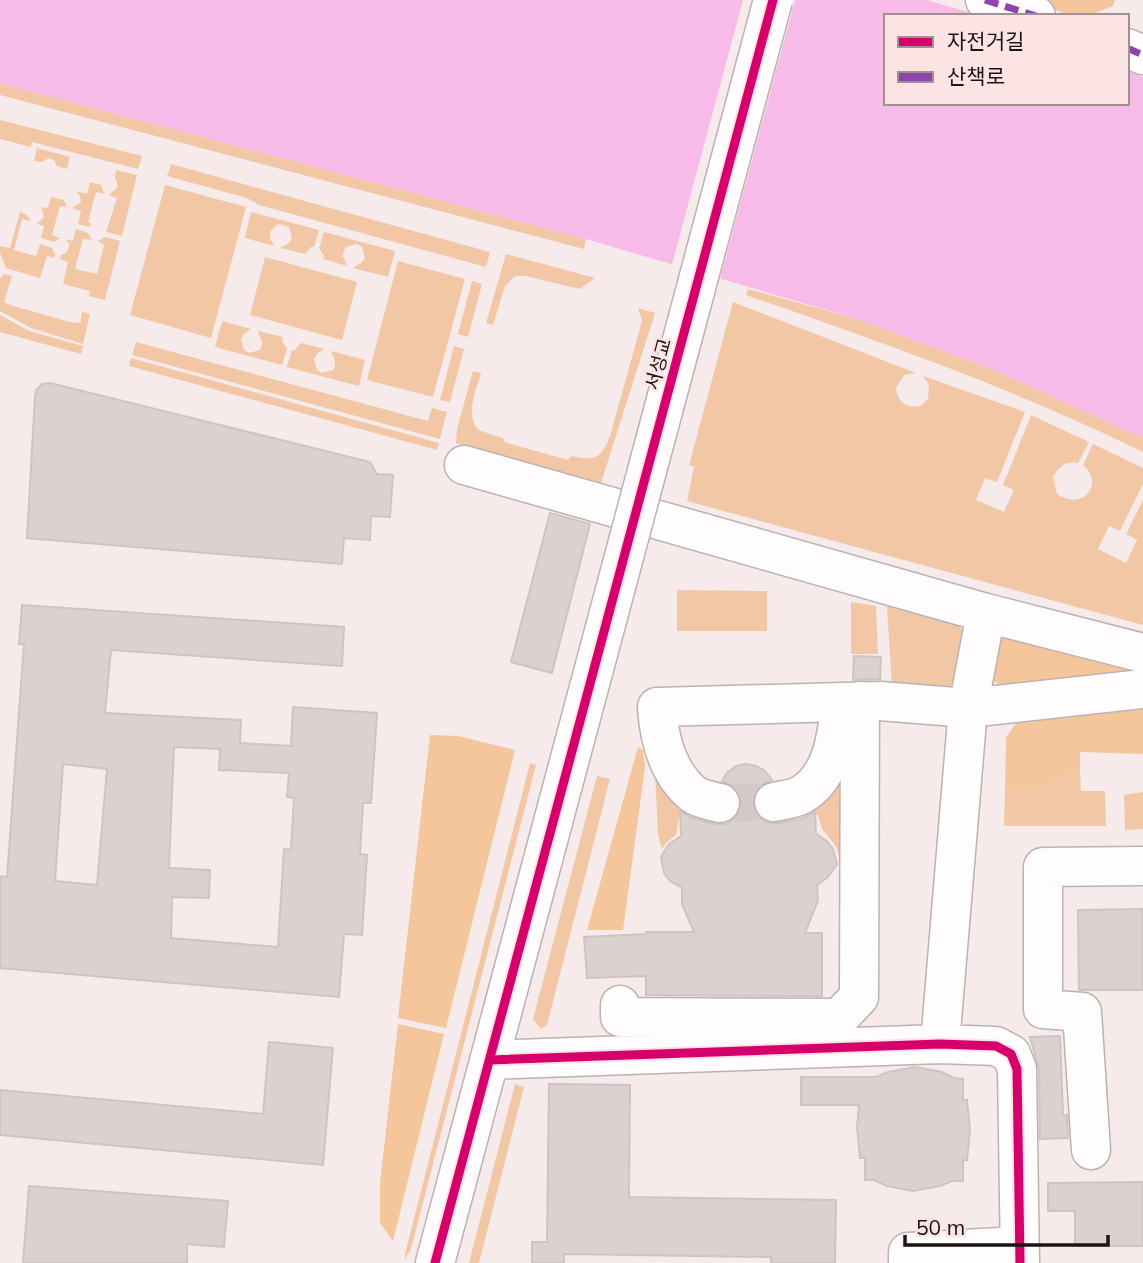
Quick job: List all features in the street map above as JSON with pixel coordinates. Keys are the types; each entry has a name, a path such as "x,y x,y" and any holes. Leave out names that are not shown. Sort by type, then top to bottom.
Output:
{"street":[{"name":"서성교","path":"435,1263 774,0"},
{"path":"985,0 1030,14"},
{"path":"464,464 986,613 1143,653"},
{"path":"940,1044 968,708 986,613"},
{"path":"720,803 695,796 682,782 669,761 659,731 657,707 850,701 968,708 1143,689"},
{"path":"774,802 799,796 816,784 830,760 850,701"},
{"path":"620,1005 620,1017 839,1018 859,997 850,701"},
{"path":"1091,1150 1082,1012 1043,1009 1043,867 1143,866"},
{"path":"491,1060 940,1044 996,1046 1011,1054 1017,1069 1020,1254 908,1252 908,1263"}],"shaded area":[{"path":"0,0 927,0 974,14 884,14 884,105 1129,105 1129,71 1143,77 1143,438 994,370 857,319 586,239 0,83"},
{"path":"1025,0 1115,0 1113,6 1093,14 1067,14"},
{"path":"0,83 586,239 584,249 0,95"},
{"path":"0,120 142,156 138,169 32,142 31,147 0,139"},
{"path":"37,148 70,157 67,169 57,166 54,160 49,158 42,162 34,161"},
{"path":"171,164 490,252 486,267 259,205 247,198 167,176"},
{"path":"116,170 137,175 122,236 106,232 117,198 109,195 118,187"},
{"path":"90,182 101,185 104,194 96,192 88,222 91,223 90,227 78,224 81,211 72,208 81,202 76,191 87,194"},
{"path":"165,185 246,207 211,338 130,315"},
{"path":"51,197 64,200 67,207 60,206 52,235 60,238 54,242 41,238 44,226 37,224 44,217 41,207 48,208"},
{"path":"20,212 27,215 31,221 22,219 14,250 36,256 40,244 52,248 55,254 54,258 47,256 40,278 6,268 0,253 0,246 10,248"},
{"path":"251,212 319,230 314,247 305,254 280,248 292,238 289,227 278,224 270,232 274,246 245,238"},
{"path":"76,229 88,233 92,240 83,239 75,269 97,274 104,245 98,241 105,237 120,241 105,300 89,296 90,291 63,284 68,262 60,259 69,248 65,239 73,241"},
{"path":"324,232 395,251 388,277 353,268 365,258 362,247 357,244 344,250 347,266 323,259 319,248"},
{"path":"506,254 595,278 580,289 515,276 505,286 493,325 486,323"},
{"path":"265,257 357,282 342,340 250,315"},
{"path":"398,261 465,279 433,397 367,380"},
{"path":"4,274 12,276 4,302 10,305 70,322 80,323 82,312 90,314 83,344 31,328 0,311 0,278"},
{"path":"472,281 482,284 468,337 458,334"},
{"path":"748,289 857,319 994,370 1143,438 1143,452 997,387 746,295"},
{"path":"733,302 916,373 904,375 896,388 901,401 908,406 922,405 928,399 929,385 923,376 1025,412 997,482 985,478 976,500 1004,512 1014,490 1003,485 1031,415 1089,442 1078,463 1063,465 1053,477 1057,494 1066,499 1075,500 1082,497 1091,487 1092,480 1083,465 1093,444 1143,468 1143,484 1120,531 1109,526 1098,549 1126,563 1137,540 1126,534 1143,500 1143,625 687,501 694,467 689,465"},
{"path":"638,308 655,313 601,483 456,443 457,429 473,371 481,373 472,409 478,430 503,438 504,442 568,460 571,456 596,457 610,436 642,321"},
{"path":"0,315 29,331 83,346 81,354 0,332"},
{"path":"222,321 251,329 241,339 244,350 249,353 260,350 262,342 258,331 283,337 282,341 287,349 282,365 215,347"},
{"path":"136,342 428,421 432,408 447,412 440,439 132,355"},
{"path":"301,343 324,349 314,359 317,370 322,373 333,370 335,362 331,351 365,360 359,386 287,367 292,350"},
{"path":"454,346 464,349 450,402 440,400"},
{"path":"131,358 439,443 437,450 129,366"},
{"path":"677,590 767,591 767,631 677,631"},
{"path":"851,602 876,606 878,654 851,654"},
{"path":"892,602 954,620 964,632 957,691 892,686 887,607"},
{"path":"1000,633 1143,672 1010,687 994,682 996,641"},
{"path":"1143,705 1143,754 1080,752 1080,771 1029,789 1005,792 1006,737 1022,716"},
{"path":"430,735 458,736 515,750 446,1028 398,1018"},
{"path":"638,747 643,750 645,767 623,930 587,930"},
{"path":"530,763 536,765 411,1249 405,1259 405,1254"},
{"path":"839,769 855,860 840,859 836,846 822,829 818,816 809,809"},
{"path":"655,771 688,810 679,818 676,835 662,849 658,835"},
{"path":"1080,771 1081,791 1105,791 1106,826 1004,826 1005,792 1029,789"},
{"path":"597,776 610,779 547,1025 541,1029 533,1019"},
{"path":"1143,792 1143,829 1125,830 1124,795"},
{"path":"398,1024 444,1034 393,1241 380,1223 380,1183"},
{"path":"515,1084 524,1087 479,1263 469,1263"}],"pier":[{"path":"743,0 795,0 719,283 671,268"}],"building":[{"path":"50,383 370,462 377,474 393,475 390,517 371,516 370,540 344,538 342,564 27,538 36,390 42,384"},
{"path":"550,513 590,524 552,673 511,662"},
{"path":"22,605 344,627 342,666 111,650 105,713 241,720 240,743 291,746 293,707 377,713 371,803 363,803 360,854 367,855 362,935 344,934 339,997 0,968 0,876 7,877 24,644 19,644","holes":["174,747 220,749 219,770 289,773 287,797 294,798 291,850 284,849 278,947 171,938 172,897 209,898 210,870 169,868","63,764 107,769 97,885 55,881"]},
{"path":"854,656 881,657 880,679 853,680"},
{"path":"746,764 765,771 772,780 760,785 754,794 753,806 758,817 768,823 778,823 801,819 815,812 816,834 833,849 837,864 828,877 817,885 818,900 805,933 822,933 822,996 646,995 646,976 587,978 584,937 646,932 694,932 682,904 682,888 670,881 664,873 661,857 669,844 681,836 680,812 715,824 727,824 736,817 741,807 741,796 734,787 722,781 736,766"},
{"path":"1143,909 1143,990 1079,990 1078,910"},
{"path":"1060,1036 1063,1115 1067,1115 1068,1138 1040,1139 1039,1069 1030,1037"},
{"path":"269,1042 333,1048 323,1165 0,1135 0,1090 263,1114"},
{"path":"915,1067 963,1079 963,1100 967,1100 970,1130 967,1160 963,1160 963,1181 952,1181 913,1191 865,1180 865,1158 860,1158 857,1128 859,1105 801,1105 801,1077 876,1077"},
{"path":"549,1084 630,1085 629,1197 836,1200 835,1263 771,1263 771,1257 564,1254 564,1263 532,1263 532,1242 547,1242"},
{"path":"1143,1182 1143,1246 1075,1246 1075,1211 1048,1211 1048,1183"},
{"path":"29,1186 228,1201 224,1247 187,1244 187,1263 23,1263"}],"tunnel":[{"path":"720,803 774,802"}],"marked path":[{"path":"985,0 1030,14"},
{"path":"1129,49 1143,55"}],"cycle path":[{"path":"435,1263 773,0"},
{"path":"490,1060 940,1044 996,1046 1011,1054 1017,1069 1020,1263"}]}
